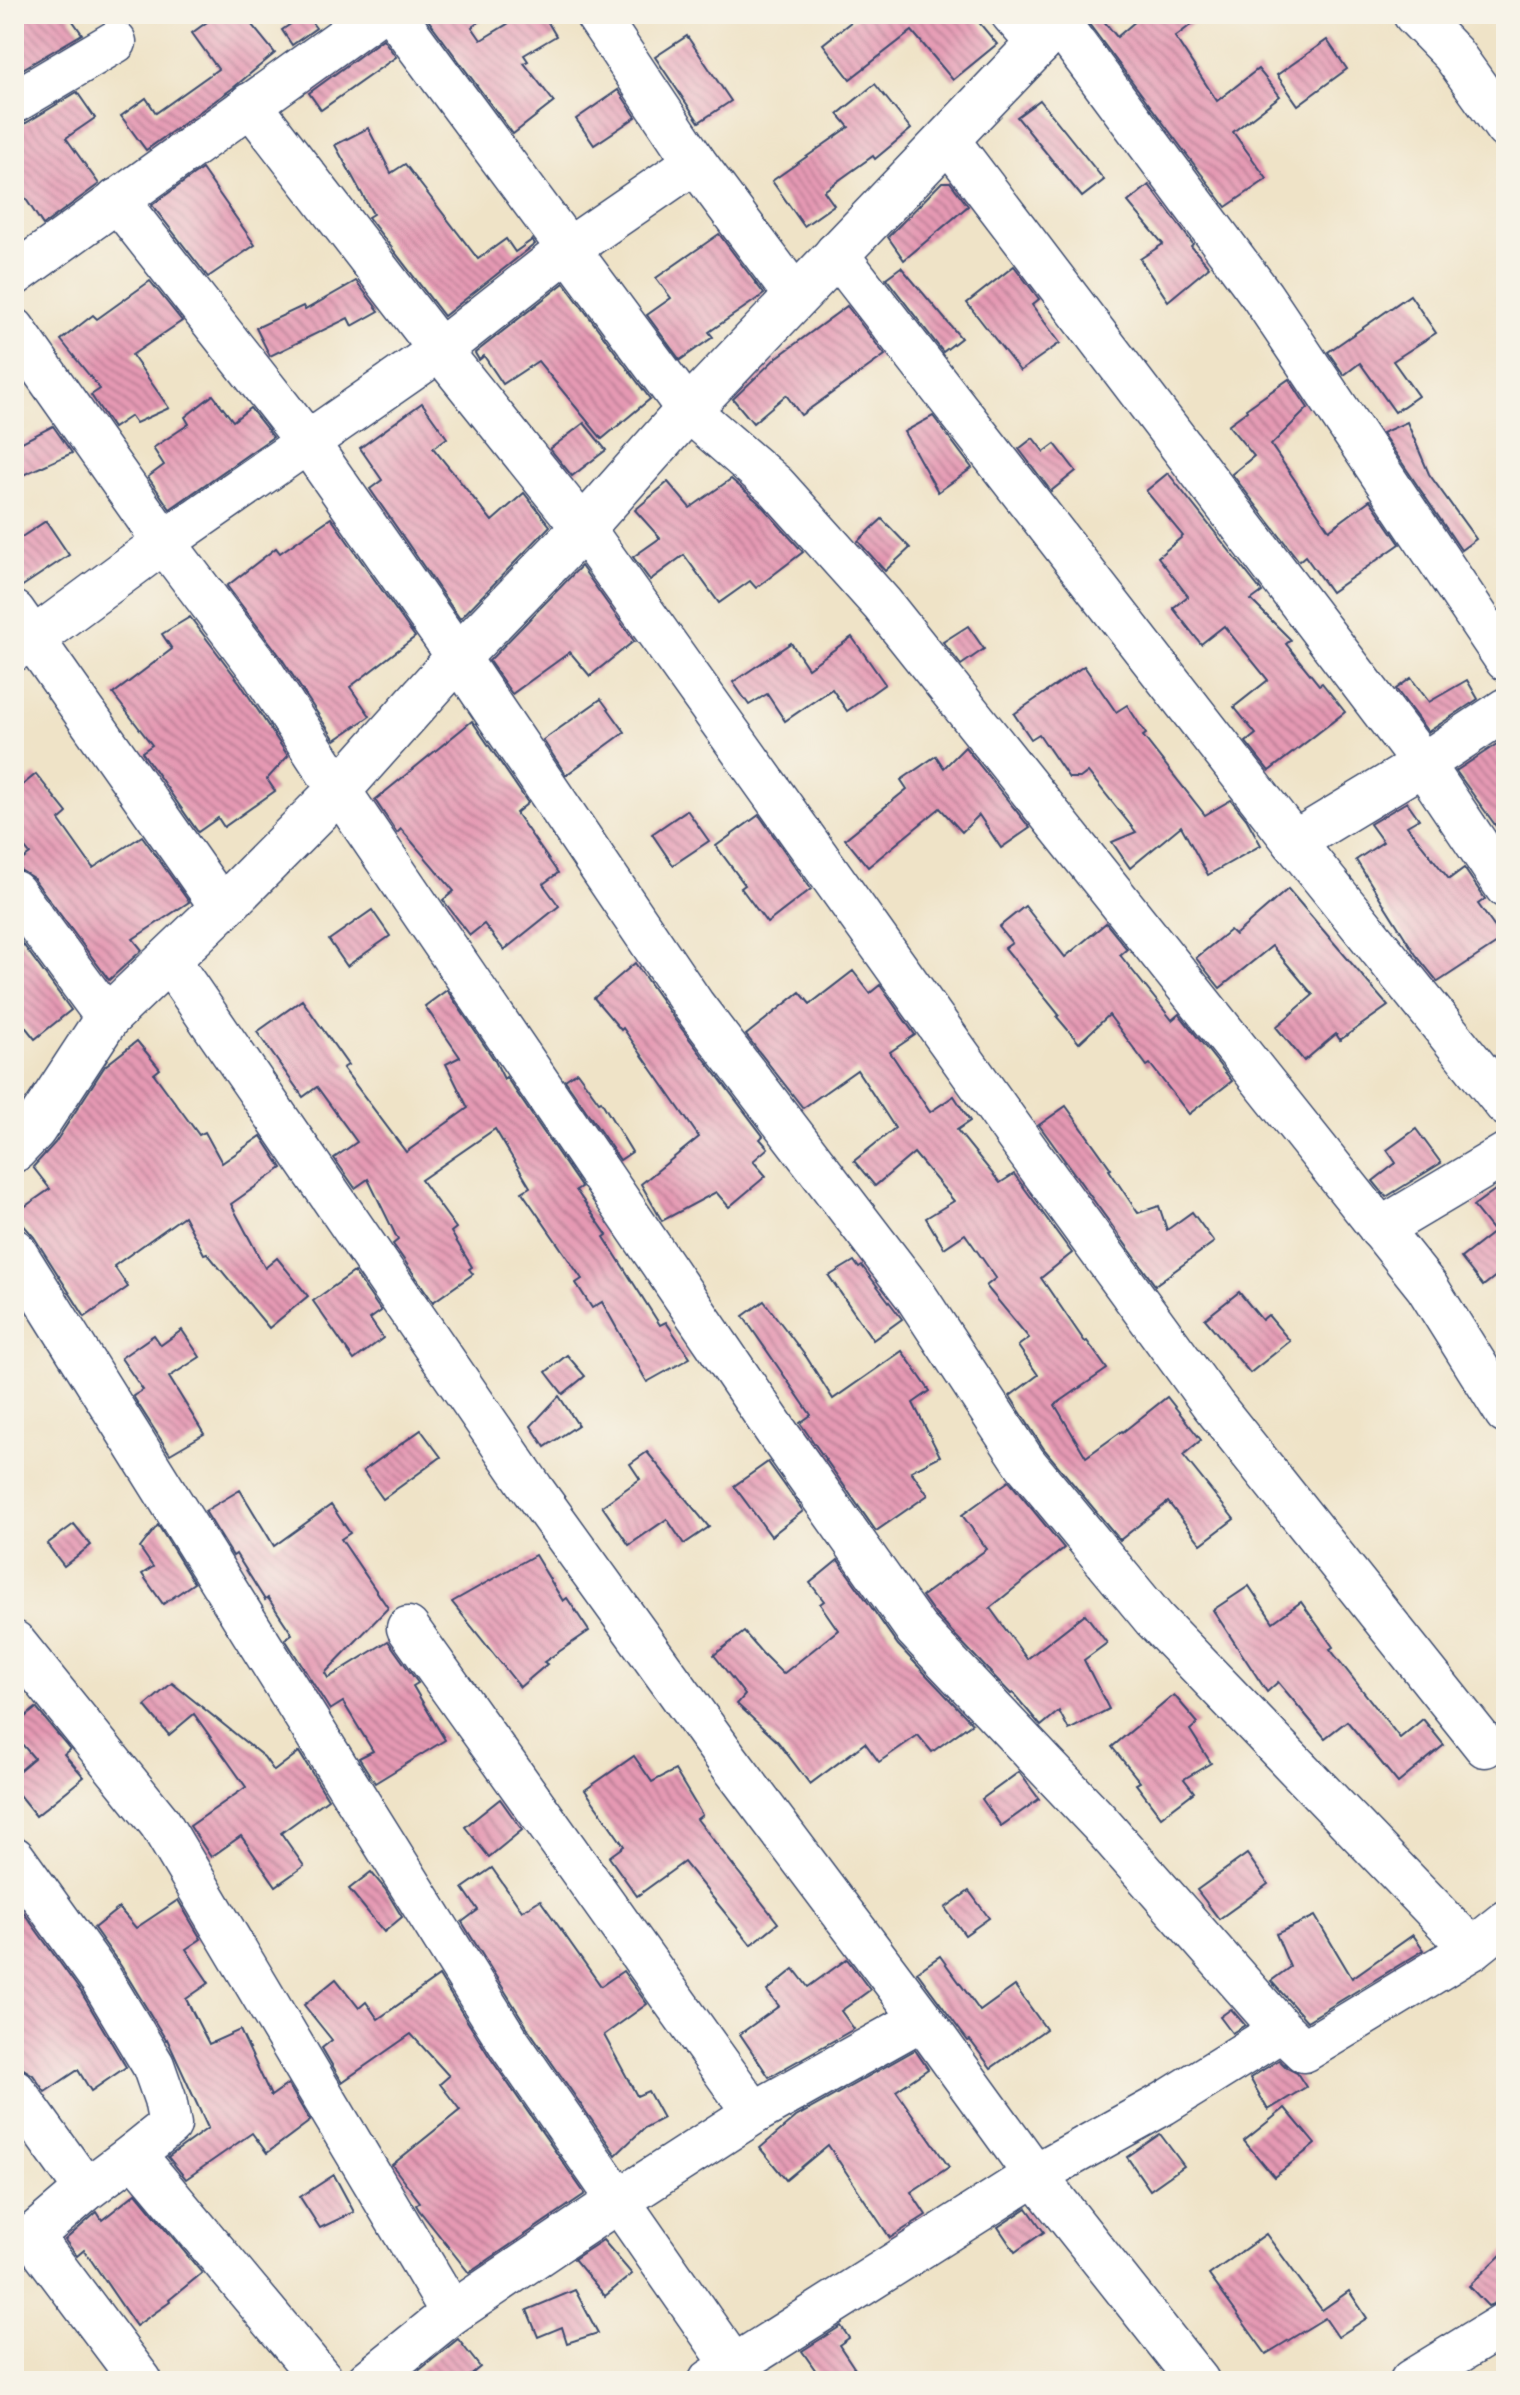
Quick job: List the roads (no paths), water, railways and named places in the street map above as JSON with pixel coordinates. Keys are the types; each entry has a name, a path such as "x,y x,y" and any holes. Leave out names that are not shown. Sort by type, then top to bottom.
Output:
{"street":[{"path":"14,275 377,14"},
{"path":"394,14 688,410 776,486 882,604 1427,1287 1506,1413"},
{"path":"596,14 695,162 796,297"},
{"path":"1414,14 1453,54 1506,128"},
{"path":"21,1129 107,1018 339,790 458,657 583,528 688,410 948,140 1044,24 1262,296 1506,660"},
{"path":"14,102 115,42"},
{"path":"250,104 440,350 583,528 1213,1405 1485,1746"},
{"path":"948,140 1423,764 1506,887"},
{"path":"222,908 20,634 164,542 308,443 440,350 567,250 695,162"},
{"path":"117,200 308,443 458,657 694,1006 915,1295 1025,1463 1154,1619 1472,1949"},
{"path":"836,253 1294,842 1506,1105"},
{"path":"14,329 164,542 260,669 339,790 780,1437 916,1629 1099,1822 1282,2030 1304,2051 1472,1949 1506,1922"},
{"path":"1294,842 1423,764 1506,709"},
{"path":"14,892 107,1018"},
{"path":"168,959 533,1490 727,1759 1035,2175 1198,2381"},
{"path":"1380,1229 1506,1154"},
{"path":"14,1250 509,2043 618,2201 729,2376 1035,2175 1163,2104 1282,2030"},
{"path":"408,1628 754,2113"},
{"path":"14,1642 160,1823 452,2313"},
{"path":"14,1858 101,1979 153,2065 165,2099 170,2125 32,2236 141,2381"},
{"path":"368,2381 452,2313 618,2201 754,2113 922,2019"},
{"path":"14,2090 86,2190"},
{"path":"134,2154 323,2381"},
{"path":"1411,2381 1506,2323"}]}
